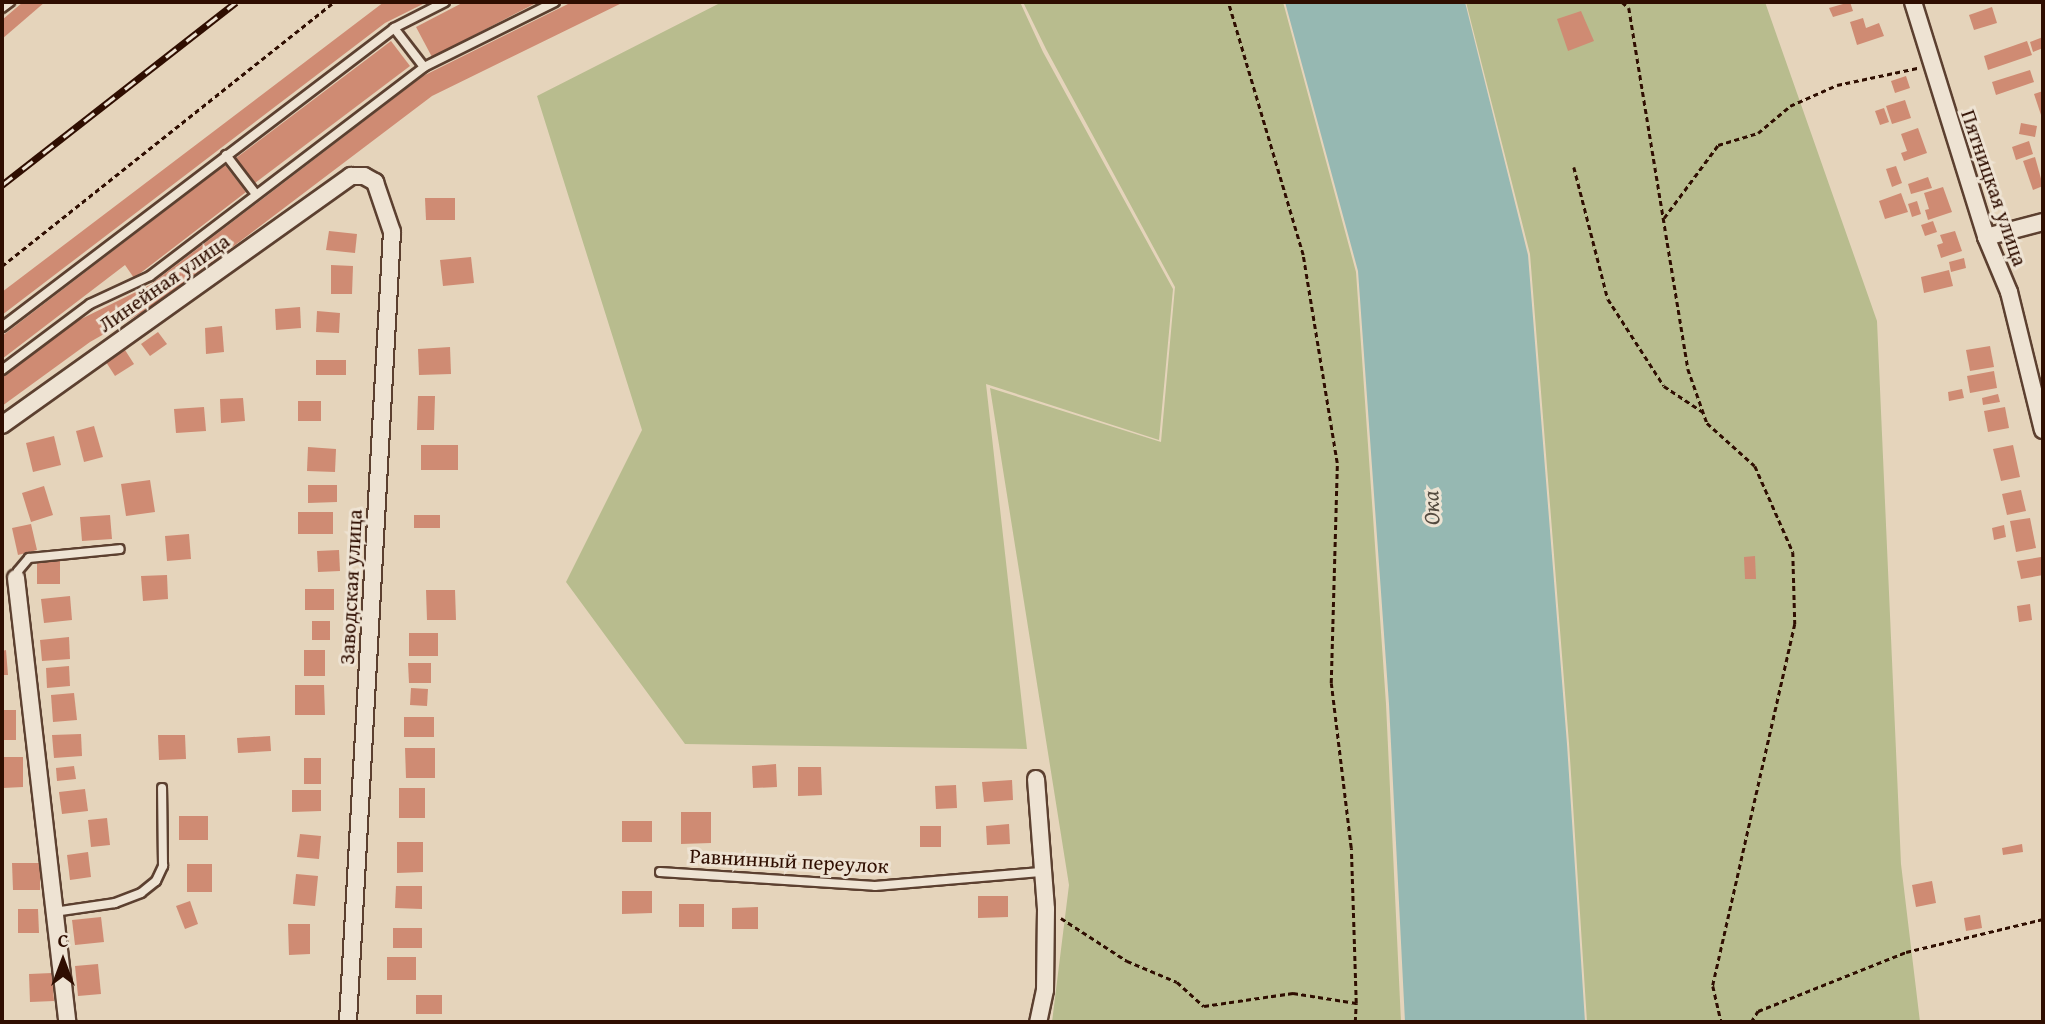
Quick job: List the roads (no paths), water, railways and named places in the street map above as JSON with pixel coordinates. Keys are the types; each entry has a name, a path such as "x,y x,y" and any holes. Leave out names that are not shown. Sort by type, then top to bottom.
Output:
{"street":[{"name":"Пятницкая улица","path":"1913,2 1986,237 2009,292 2043,430"},
{"name":"Линейная улица","path":"2,425 351,176"},
{"name":"Заводская улица","path":"348,1022 392,232 375,183 364,176 351,176"},
{"path":"1986,237 2043,222"},
{"path":"16,578 66,1022"},
{"path":"1036,779 1046,909 1045,990 1038,1022"}],"lane":[{"path":"2,8 10,2"},
{"path":"2,327 394,28 445,2"},
{"path":"2,370 90,303 150,276 255,193 424,67 555,2"},
{"path":"394,28 424,67"},
{"path":"226,155 255,193"},
{"path":"16,578 18,571 29,558 120,550"},
{"path":"54,912 115,903 141,893 156,881 163,866 164,852 162,788"},
{"name":"Равнинный переулок","path":"660,872 875,886 1043,872"}],"water":[{"name":"Ока","path":"1285,2 1465,2 1528,255 1567,744 1585,1022 1405,1022 1389,704 1358,271"}],"railway":[{"path":"2,185 236,2"}]}
